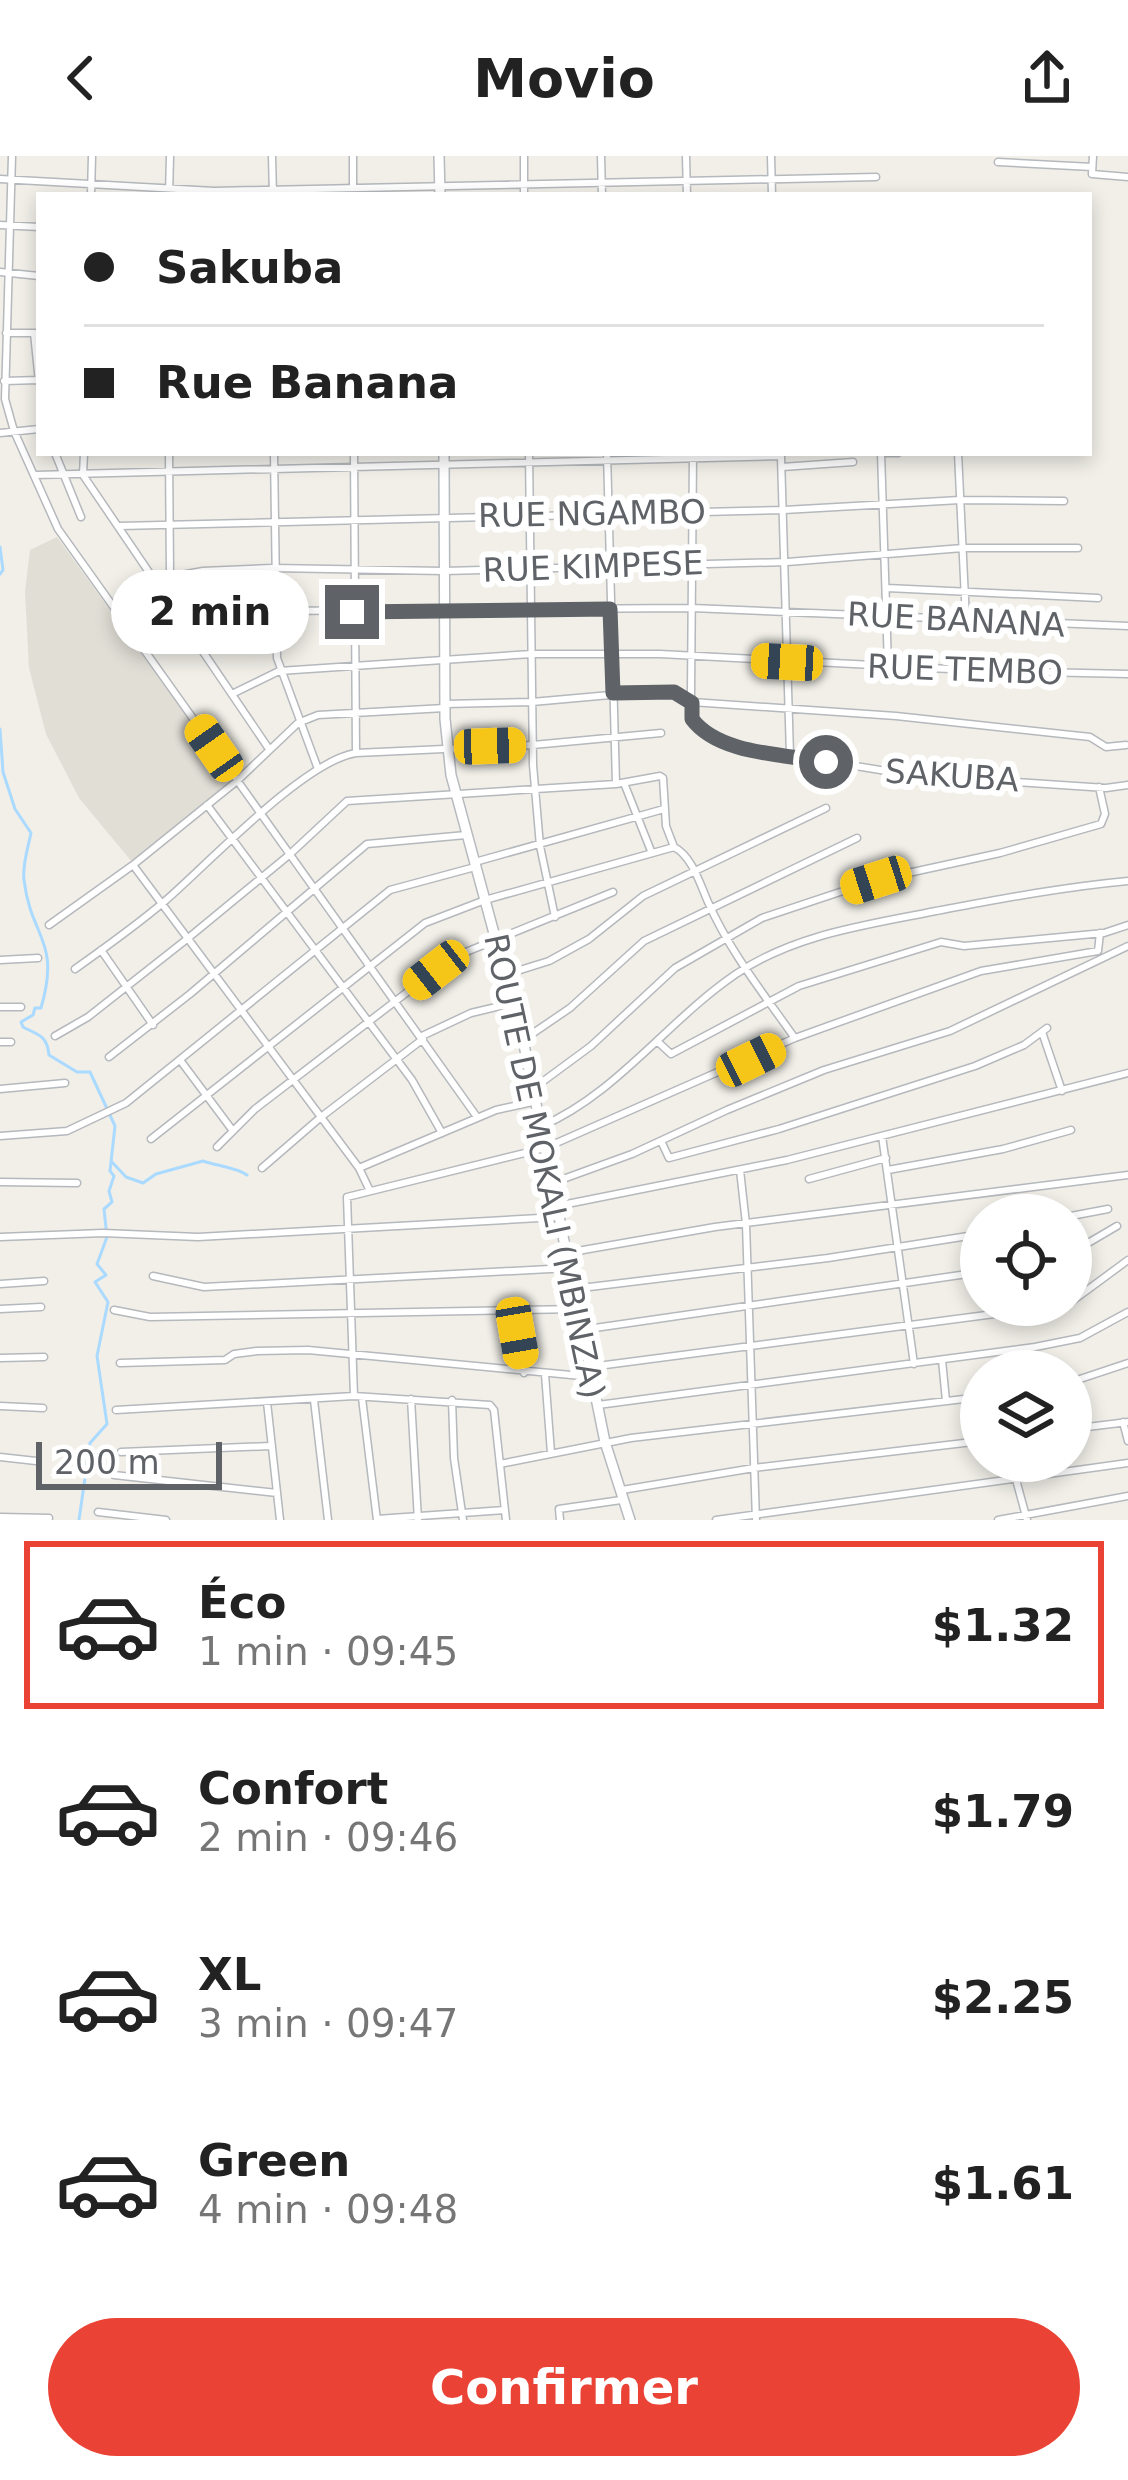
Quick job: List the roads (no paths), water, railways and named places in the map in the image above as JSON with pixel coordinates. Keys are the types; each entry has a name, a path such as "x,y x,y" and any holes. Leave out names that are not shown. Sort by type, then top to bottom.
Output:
{"street":[{"path":"12,156 5,226 4,381 14,431 58,529 477,1117"},
{"path":"91,192 92,156"},
{"path":"169,191 170,156"},
{"path":"272,156 273,192"},
{"path":"353,156 353,192 876,177"},
{"path":"440,156 440,190"},
{"path":"524,156 524,192"},
{"path":"601,156 602,192"},
{"path":"686,156 687,192"},
{"path":"771,156 772,192"},
{"path":"1093,156 1093,171"},
{"path":"998,162 1128,177"},
{"path":"0,179 221,192"},
{"path":"5,226 36,227"},
{"path":"4,273 36,276"},
{"path":"6,333 36,333"},
{"path":"4,381 36,380"},
{"path":"0,434 36,428"},
{"path":"57,456 81,517"},
{"path":"84,456 83,476 269,749"},
{"path":"120,616 170,577 169,456"},
{"path":"274,456 273,613 279,670 318,769"},
{"path":"354,456 356,753"},
{"path":"529,456 533,745 539,845 555,917"},
{"path":"34,476 354,468 444,459 529,465 607,457 737,456"},
{"path":"781,456 790,755"},
{"path":"881,456 888,666"},
{"path":"958,456 966,620"},
{"path":"607,457 614,738 620,783 652,851"},
{"path":"692,703 693,457"},
{"name":"ROUTE DE MOKALI (MBINZA)","path":"444,459 445,706 455,794 523,1040 605,1442 630,1520"},
{"path":"782,467 853,462"},
{"name":"RUE NGAMBO","path":"119,526 784,510 960,500 1064,501"},
{"name":"RUE KIMPESE","path":"170,577 272,568 444,571 787,562 963,548 1078,548"},
{"path":"887,588 1098,598"},
{"name":"RUE BANANA","path":"230,622 273,613 692,608 1128,626"},
{"name":"RUE TEMBO","path":"232,694 279,670 532,654 612,653 1128,674"},
{"path":"49,925 134,865 238,781 298,723 318,715 674,692 692,703 896,716 1090,737 1106,747 1126,745"},
{"name":"SAKUBA","path":"692,703 692,719 711,737 739,746 911,775 1099,788 1128,785"},
{"path":"75,969 161,904 335,758 661,733"},
{"path":"56,1036 187,939 346,801 662,777 674,848"},
{"path":"534,1088 591,1046 663,977 725,936 805,902 876,880 1000,853 1100,824 1105,814 1099,788"},
{"path":"207,805 396,1059 442,1133"},
{"path":"0,1136 51,1133 86,1124 126,1103 390,890 664,808"},
{"path":"504,975 549,961 589,939 643,896 826,808"},
{"path":"109,1057 367,844 468,835"},
{"path":"523,1040 570,1008 642,943 857,838"},
{"path":"151,1139 425,923 485,900 652,851 682,851 744,969 795,1038"},
{"path":"134,865 294,1078 370,1191"},
{"path":"541,1127 569,1115 694,1005 768,954 811,938 896,918 1015,895 1128,881"},
{"path":"217,1147 294,1078 436,970 613,892"},
{"path":"657,1041 671,1054 799,986 941,942 964,946 1100,933 1128,925"},
{"path":"505,1510 377,1520 352,1357 346,1198 545,1148 795,1038 981,970 1098,951 1100,933"},
{"path":"552,1183 824,1070 950,1031 1128,946"},
{"path":"101,950 153,1025"},
{"path":"0,960 38,958"},
{"path":"262,1168 423,1037 471,1013 513,1003"},
{"path":"0,1007 21,1007"},
{"path":"662,1141 669,1158 779,1129 974,1066 1045,1030 1062,1091"},
{"path":"0,1042 11,1042"},
{"path":"179,1060 233,1131"},
{"path":"0,1237 103,1233 181,1238 557,1212 1128,1073"},
{"path":"0,1089 65,1083"},
{"path":"358,1168 477,1117 537,1101"},
{"path":"887,1170 1003,1149 1071,1130"},
{"path":"882,1136 914,1364"},
{"path":"809,1180 886,1158"},
{"path":"740,1169 756,1518"},
{"path":"566,1253 746,1223 1128,1175"},
{"path":"0,1182 77,1183"},
{"path":"1092,1212 1108,1209"},
{"path":"1092,1241 1117,1226"},
{"path":"573,1289 960,1238"},
{"path":"1092,1285 1128,1260"},
{"path":"153,1276 204,1287 569,1268"},
{"path":"581,1330 960,1275"},
{"path":"0,1284 44,1281"},
{"path":"0,1310 41,1307"},
{"path":"115,1310 150,1318 578,1309"},
{"path":"515,1312 524,1373"},
{"path":"598,1405 1074,1340 1109,1326 1128,1312"},
{"path":"120,1363 225,1360 236,1354 284,1349 524,1373 591,1372 960,1317"},
{"path":"0,1358 44,1357"},
{"path":"942,1360 946,1401"},
{"path":"1092,1375 1128,1363"},
{"path":"545,1374 550,1454"},
{"path":"116,1410 358,1396 452,1400 494,1408 506,1520"},
{"path":"411,1399 418,1519"},
{"path":"500,1464 605,1442 960,1399"},
{"path":"314,1400 328,1520"},
{"path":"452,1400 462,1516"},
{"path":"267,1402 280,1520"},
{"path":"0,1406 43,1408"},
{"path":"1092,1426 1126,1422 1128,1441"},
{"path":"560,1520 559,1509 754,1468 960,1443"},
{"path":"121,1452 270,1446"},
{"path":"0,1457 36,1461"},
{"path":"1092,1467 1128,1463"},
{"path":"114,1475 277,1492"},
{"path":"716,1520 756,1518 982,1482"},
{"path":"1017,1482 1026,1518"},
{"path":"998,1520 1128,1496"},
{"path":"98,1512 166,1520"},
{"path":"0,1517 49,1518"}],"waterway":[{"path":"0,547 0,574"},
{"path":"0,729 3,772 15,809 31,833 24,880 48,967 41,1008 21,1022 44,1039 49,1055 77,1072 90,1072 115,1126 112,1202 104,1209 107,1237 97,1264 106,1275 95,1282 108,1302 97,1356 107,1424 90,1443 79,1520"},
{"path":"111,1161 126,1177 143,1183 156,1174 203,1161 247,1175"}]}
